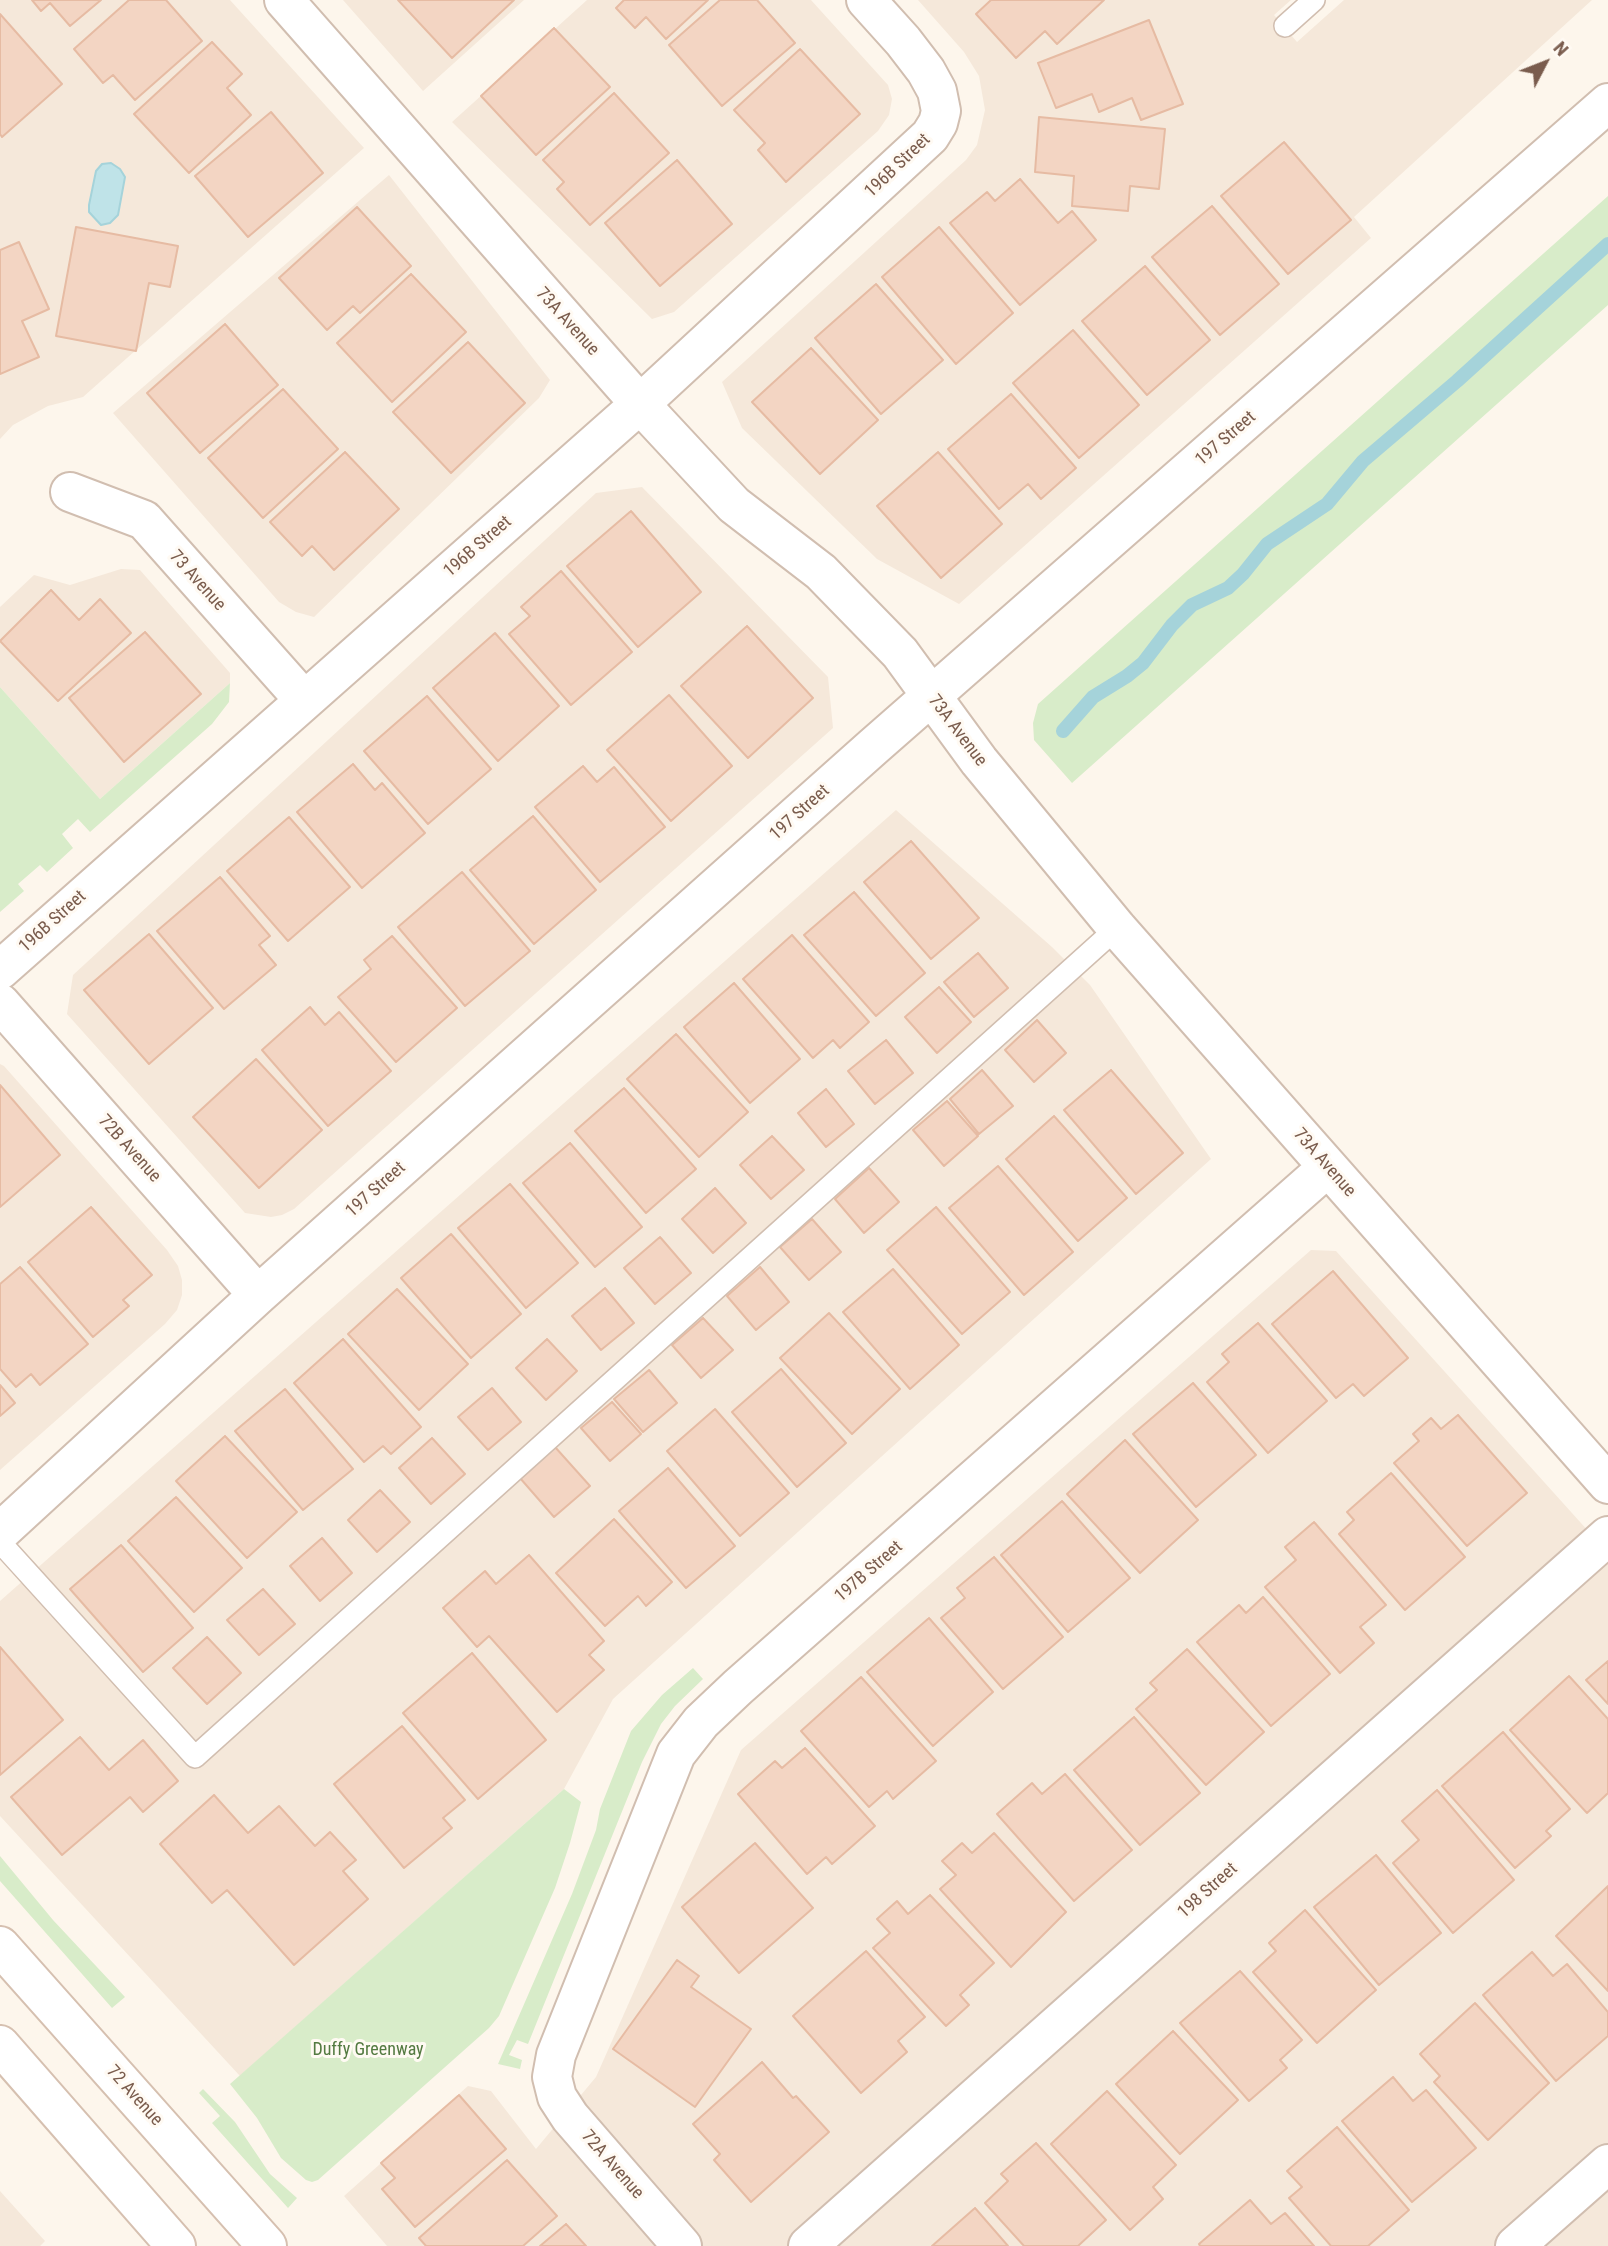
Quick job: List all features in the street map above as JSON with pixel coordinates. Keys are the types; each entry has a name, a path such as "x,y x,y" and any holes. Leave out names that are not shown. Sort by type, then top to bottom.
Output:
{"street":[{"name":"73A Avenue","path":"284,0 640,404 734,505 821,572 900,653 979,761 1117,928 1608,1484"},
{"name":"196B Street","path":"0,970 640,404 930,136 941,111 937,91 926,71 866,0"},
{"name":"197 Street","path":"0,1532 258,1295 932,696 1608,103"},
{"name":"73 Avenue","path":"70,492 144,520 304,700"},
{"name":"72B Avenue","path":"0,1003 258,1295"},
{"name":"197B Street","path":"552,2077 563,2035 676,1754 685,1740 738,1687 1328,1167"},
{"name":"198 Street","path":"808,2246 1608,1536"},
{"name":"72 Avenue","path":"0,1946 267,2246"},
{"path":"0,2045 176,2246"},
{"name":"72A Avenue","path":"552,2077 557,2097 570,2117 682,2246"},
{"path":"1515,2246 1608,2164"}],"lane":[{"path":"1285,26 1314,0"},
{"path":"0,1542 195,1757 1117,928"}],"shaded area":[{"path":"0,0 230,0 364,148 83,397 48,406 13,425 0,439"},
{"path":"343,0 524,0 423,91"},
{"path":"587,0 811,0 888,85 892,99 889,115 878,131 674,312 652,319 452,122"},
{"path":"918,0 1291,0 1274,15 1297,42 1344,0 1592,0 1354,217 1371,238 959,604 877,559 742,428 722,382 966,160 977,145 985,110 979,76 964,52"},
{"path":"389,175 550,380 539,398 314,617 296,612 279,602 113,413"},
{"path":"642,487 828,677 833,728 294,1209 271,1217 245,1213 67,1014 73,975 596,493"},
{"path":"121,569 140,570 230,673 230,683 100,799 0,687 0,607 34,575 70,585"},
{"path":"896,810 1052,947 1090,985 1211,1159 613,1699 564,1789 240,2076 0,1816 0,1601"},
{"path":"0,1064 167,1250 178,1266 182,1295 177,1310 165,1324 0,1470"},
{"path":"1311,1250 1336,1251 1608,1553 1608,2246 387,2246 344,2196 468,2086 491,2091 536,2149 596,2077 741,1750"},
{"path":"0,2191 45,2241 40,2246 0,2246"}],"green space":[{"path":"1608,196 1608,305 1072,783 1034,740 1033,723 1038,704"},
{"path":"230,683 229,702 212,724 90,832 78,819 62,834 73,848 47,872 40,865 18,884 24,891 0,912 0,687 100,799"},
{"path":"693,1668 703,1679 661,1724 642,1762 528,2044 517,2040 509,2055 522,2060 520,2069 498,2064 572,1894 596,1830 600,1809 631,1731 662,1695"},
{"name":"Duffy Greenway","path":"564,1789 581,1802 570,1843 555,1888 499,2016 489,2028 318,2180 306,2180 281,2158 257,2118 230,2084"},
{"path":"0,1856 53,1920 125,1997 112,2008 0,1881"},
{"path":"203,2089 235,2122 270,2174 297,2198 288,2208 212,2123 220,2116 199,2093"}],"water":[{"path":"111,163 120,169 125,177 118,215 110,223 101,225 89,212 89,205 96,171 102,164"}],"building":[{"path":"32,0 101,0 70,26 50,3 41,11"},
{"path":"129,0 166,0 202,41 135,100 113,75 103,83 74,49"},
{"path":"398,0 514,0 452,58"},
{"path":"624,0 708,0 666,39 646,17 635,28 616,8"},
{"path":"720,0 757,0 795,43 722,106 669,45"},
{"path":"991,0 1104,0 1057,44 1045,31 1016,58 976,14"},
{"path":"0,14 62,84 2,137 0,134"},
{"path":"1149,20 1183,104 1141,120 1132,98 1099,112 1092,94 1056,108 1038,63"},
{"path":"554,28 610,87 536,155 481,96"},
{"path":"212,42 242,74 227,88 251,115 189,173 134,114"},
{"path":"800,49 860,114 786,182 758,150 765,143 734,110"},
{"path":"614,93 669,153 590,225 557,189 564,182 543,160"},
{"path":"271,112 323,173 248,237 195,176"},
{"path":"1039,117 1165,129 1159,189 1130,186 1128,211 1072,206 1074,176 1035,172"},
{"path":"1284,142 1351,220 1288,274 1221,196"},
{"path":"677,160 732,224 660,286 605,223"},
{"path":"1020,179 1058,223 1072,211 1096,240 1020,305 950,223 987,192 995,201"},
{"path":"1212,206 1279,284 1220,335 1152,257"},
{"path":"357,207 411,266 360,313 353,306 327,330 279,278"},
{"path":"76,227 178,246 170,287 149,283 136,351 56,336"},
{"path":"939,227 1013,313 956,364 882,277"},
{"path":"19,242 49,309 22,321 39,357 0,374 0,250"},
{"path":"1145,266 1210,340 1147,395 1082,321"},
{"path":"411,274 466,332 392,402 337,343"},
{"path":"876,284 943,360 881,414 815,338"},
{"path":"225,324 278,385 200,453 147,393"},
{"path":"1073,330 1139,405 1079,458 1013,383"},
{"path":"468,342 525,403 451,473 393,412"},
{"path":"811,348 878,420 820,474 752,402"},
{"path":"283,389 338,449 263,518 208,458"},
{"path":"1011,394 1076,468 1041,499 1028,484 999,509 948,449"},
{"path":"345,452 399,509 334,570 312,546 302,556 270,522"},
{"path":"938,452 1002,524 941,578 877,506"},
{"path":"631,511 701,592 638,647 567,566"},
{"path":"561,571 632,652 571,705 509,634 530,616 521,607"},
{"path":"51,590 79,620 100,599 131,633 58,701 0,641"},
{"path":"747,626 813,698 748,758 681,686"},
{"path":"145,632 201,694 124,762 69,698"},
{"path":"495,633 559,706 498,761 433,688"},
{"path":"669,695 732,766 671,821 607,750"},
{"path":"427,696 491,769 428,824 364,751"},
{"path":"353,764 375,790 382,783 425,833 362,888 297,812"},
{"path":"583,766 597,782 614,767 665,827 600,882 535,807"},
{"path":"533,816 596,890 534,944 470,870"},
{"path":"289,817 350,887 288,941 227,871"},
{"path":"911,841 979,918 931,959 864,882"},
{"path":"462,872 530,951 465,1006 398,927"},
{"path":"220,877 270,936 259,945 276,965 224,1009 157,931"},
{"path":"854,892 925,973 876,1016 804,935"},
{"path":"149,934 213,1008 149,1064 84,990"},
{"path":"792,935 869,1022 840,1048 833,1040 813,1058 743,979"},
{"path":"392,936 457,1008 396,1062 338,997 371,969 364,960"},
{"path":"978,953 1008,988 974,1017 944,982"},
{"path":"734,983 800,1059 750,1103 684,1027"},
{"path":"939,987 971,1022 937,1053 905,1017"},
{"path":"310,1007 325,1025 339,1012 391,1071 328,1126 262,1050"},
{"path":"1037,1020 1066,1053 1034,1082 1005,1050"},
{"path":"676,1034 748,1112 699,1157 627,1079"},
{"path":"886,1040 913,1073 875,1104 848,1071"},
{"path":"256,1059 322,1130 259,1188 193,1117"},
{"path":"982,1070 1013,1106 979,1134 950,1099"},
{"path":"1111,1070 1183,1153 1136,1194 1064,1110"},
{"path":"0,1085 60,1155 0,1207"},
{"path":"624,1088 696,1169 646,1213 575,1131"},
{"path":"826,1089 854,1124 826,1147 798,1113"},
{"path":"947,1101 978,1136 944,1166 913,1130"},
{"path":"1054,1116 1127,1198 1078,1241 1006,1159"},
{"path":"772,1136 804,1170 771,1199 740,1165"},
{"path":"570,1143 642,1227 595,1267 523,1183"},
{"path":"998,1166 1073,1252 1024,1295 949,1208"},
{"path":"869,1168 899,1202 864,1233 835,1199"},
{"path":"510,1184 578,1263 526,1308 458,1228"},
{"path":"715,1188 746,1223 713,1253 682,1219"},
{"path":"91,1207 152,1275 123,1300 129,1306 93,1337 28,1262"},
{"path":"936,1207 1010,1292 962,1334 887,1250"},
{"path":"812,1219 841,1252 809,1280 780,1247"},
{"path":"451,1234 521,1314 471,1358 401,1278"},
{"path":"660,1237 691,1273 655,1304 624,1268"},
{"path":"20,1267 88,1344 40,1385 31,1374 16,1387 0,1369 0,1284"},
{"path":"760,1267 789,1302 756,1330 727,1296"},
{"path":"893,1269 959,1345 910,1389 843,1312"},
{"path":"1333,1271 1408,1358 1364,1396 1353,1384 1336,1398 1272,1324"},
{"path":"605,1288 634,1323 601,1350 572,1316"},
{"path":"397,1289 468,1364 419,1410 348,1334"},
{"path":"829,1313 900,1389 852,1434 780,1358"},
{"path":"703,1318 733,1350 701,1378 672,1345"},
{"path":"1258,1323 1327,1401 1268,1453 1207,1382 1229,1362 1222,1354"},
{"path":"343,1339 421,1427 391,1454 383,1446 364,1462 294,1383"},
{"path":"547,1339 577,1371 546,1400 516,1368"},
{"path":"781,1369 846,1443 797,1487 732,1412"},
{"path":"649,1370 677,1403 643,1432 614,1399"},
{"path":"1193,1383 1256,1455 1196,1507 1133,1434"},
{"path":"0,1385 15,1403 0,1416"},
{"path":"492,1388 521,1422 488,1450 458,1417"},
{"path":"285,1389 353,1469 303,1510 235,1431"},
{"path":"612,1402 641,1434 610,1461 581,1428"},
{"path":"715,1409 789,1493 740,1536 667,1451"},
{"path":"1458,1415 1527,1493 1467,1546 1394,1463 1419,1441 1413,1434 1431,1418 1441,1429"},
{"path":"225,1436 297,1512 247,1558 176,1481"},
{"path":"432,1438 465,1474 431,1504 399,1468"},
{"path":"1125,1440 1198,1520 1140,1573 1067,1494"},
{"path":"555,1447 590,1486 554,1517 520,1478"},
{"path":"668,1468 735,1546 686,1588 619,1511"},
{"path":"1391,1473 1465,1557 1405,1610 1339,1534 1354,1520 1347,1512"},
{"path":"380,1490 410,1522 377,1552 348,1520"},
{"path":"176,1497 242,1568 194,1612 128,1541"},
{"path":"1062,1501 1130,1578 1068,1632 1001,1555"},
{"path":"614,1519 672,1582 646,1606 638,1596 605,1626 556,1573"},
{"path":"1314,1522 1386,1605 1360,1627 1374,1643 1340,1673 1265,1587 1296,1560 1285,1547"},
{"path":"322,1538 352,1573 320,1601 290,1566"},
{"path":"121,1545 193,1628 143,1672 70,1589"},
{"path":"529,1555 604,1641 589,1655 604,1670 557,1712 489,1636 477,1647 443,1608 485,1571 496,1584"},
{"path":"994,1557 1063,1637 1003,1689 941,1618 965,1598 957,1588"},
{"path":"263,1589 295,1624 259,1655 227,1620"},
{"path":"1263,1597 1330,1674 1271,1726 1197,1642 1239,1605 1246,1613"},
{"path":"929,1618 993,1692 933,1746 867,1672"},
{"path":"207,1637 241,1673 207,1704 173,1668"},
{"path":"0,1647 63,1720 0,1775"},
{"path":"1187,1649 1264,1732 1206,1785 1136,1709 1157,1690 1150,1683"},
{"path":"472,1653 546,1740 478,1799 403,1713"},
{"path":"1608,1661 1608,1704 1586,1680"},
{"path":"1569,1676 1608,1719 1608,1793 1587,1813 1510,1730"},
{"path":"861,1677 936,1761 893,1799 887,1791 869,1807 801,1731"},
{"path":"1134,1717 1200,1793 1140,1845 1074,1770"},
{"path":"402,1726 465,1800 443,1818 452,1828 404,1868 334,1784"},
{"path":"1503,1732 1570,1809 1546,1831 1551,1836 1515,1868 1442,1786"},
{"path":"80,1737 109,1770 143,1740 178,1781 143,1812 130,1797 62,1855 11,1797"},
{"path":"805,1748 875,1826 832,1864 826,1857 807,1874 738,1794 775,1761 782,1768"},
{"path":"1065,1774 1132,1850 1074,1901 997,1814 1032,1783 1042,1794"},
{"path":"1437,1790 1514,1880 1453,1933 1393,1863 1419,1840 1402,1821"},
{"path":"214,1795 248,1833 279,1806 315,1846 330,1832 356,1860 343,1871 368,1899 294,1965 227,1890 212,1903 160,1844"},
{"path":"994,1833 1066,1912 1011,1967 940,1889 956,1875 942,1861 962,1843 972,1853"},
{"path":"755,1843 813,1908 739,1973 682,1907"},
{"path":"1376,1855 1441,1933 1379,1985 1314,1907"},
{"path":"1608,1886 1608,1991 1556,1936"},
{"path":"930,1895 994,1963 960,1995 969,2005 946,2026 873,1948 890,1933 877,1919 897,1901 908,1914"},
{"path":"1305,1910 1376,1990 1317,2043 1253,1972 1276,1951 1269,1943"},
{"path":"866,1951 925,2017 898,2041 907,2052 861,2093 793,2016"},
{"path":"1532,1952 1553,1976 1567,1964 1608,2012 1608,2036 1556,2081 1483,1995"},
{"path":"677,1960 699,1976 691,1987 751,2029 695,2107 613,2049"},
{"path":"1240,1971 1302,2040 1280,2060 1287,2068 1249,2101 1180,2023"},
{"path":"1475,2003 1549,2083 1488,2140 1434,2082 1440,2076 1420,2054"},
{"path":"1173,2031 1238,2100 1180,2154 1116,2084"},
{"path":"762,2062 793,2098 796,2096 829,2132 751,2202 714,2160 720,2154 693,2124"},
{"path":"1393,2077 1413,2101 1426,2090 1476,2148 1412,2202 1342,2121"},
{"path":"1107,2091 1176,2165 1153,2187 1163,2199 1130,2230 1051,2144"},
{"path":"459,2095 506,2149 415,2227 382,2189 395,2178 381,2163"},
{"path":"1337,2127 1409,2210 1368,2246 1331,2246 1289,2198 1302,2187 1287,2171"},
{"path":"1036,2143 1106,2220 1078,2246 1024,2246 985,2203 1008,2181 1001,2174"},
{"path":"507,2160 557,2216 523,2246 426,2246 419,2238"},
{"path":"1250,2200 1271,2224 1285,2213 1314,2246 1200,2246 1199,2244"},
{"path":"975,2208 1008,2246 932,2246"},
{"path":"566,2224 586,2246 540,2246"}],"waterway":[{"path":"1063,731 1093,697 1143,663 1172,625 1192,605 1228,588 1267,544 1327,504 1363,461 1457,381 1608,244"}]}
